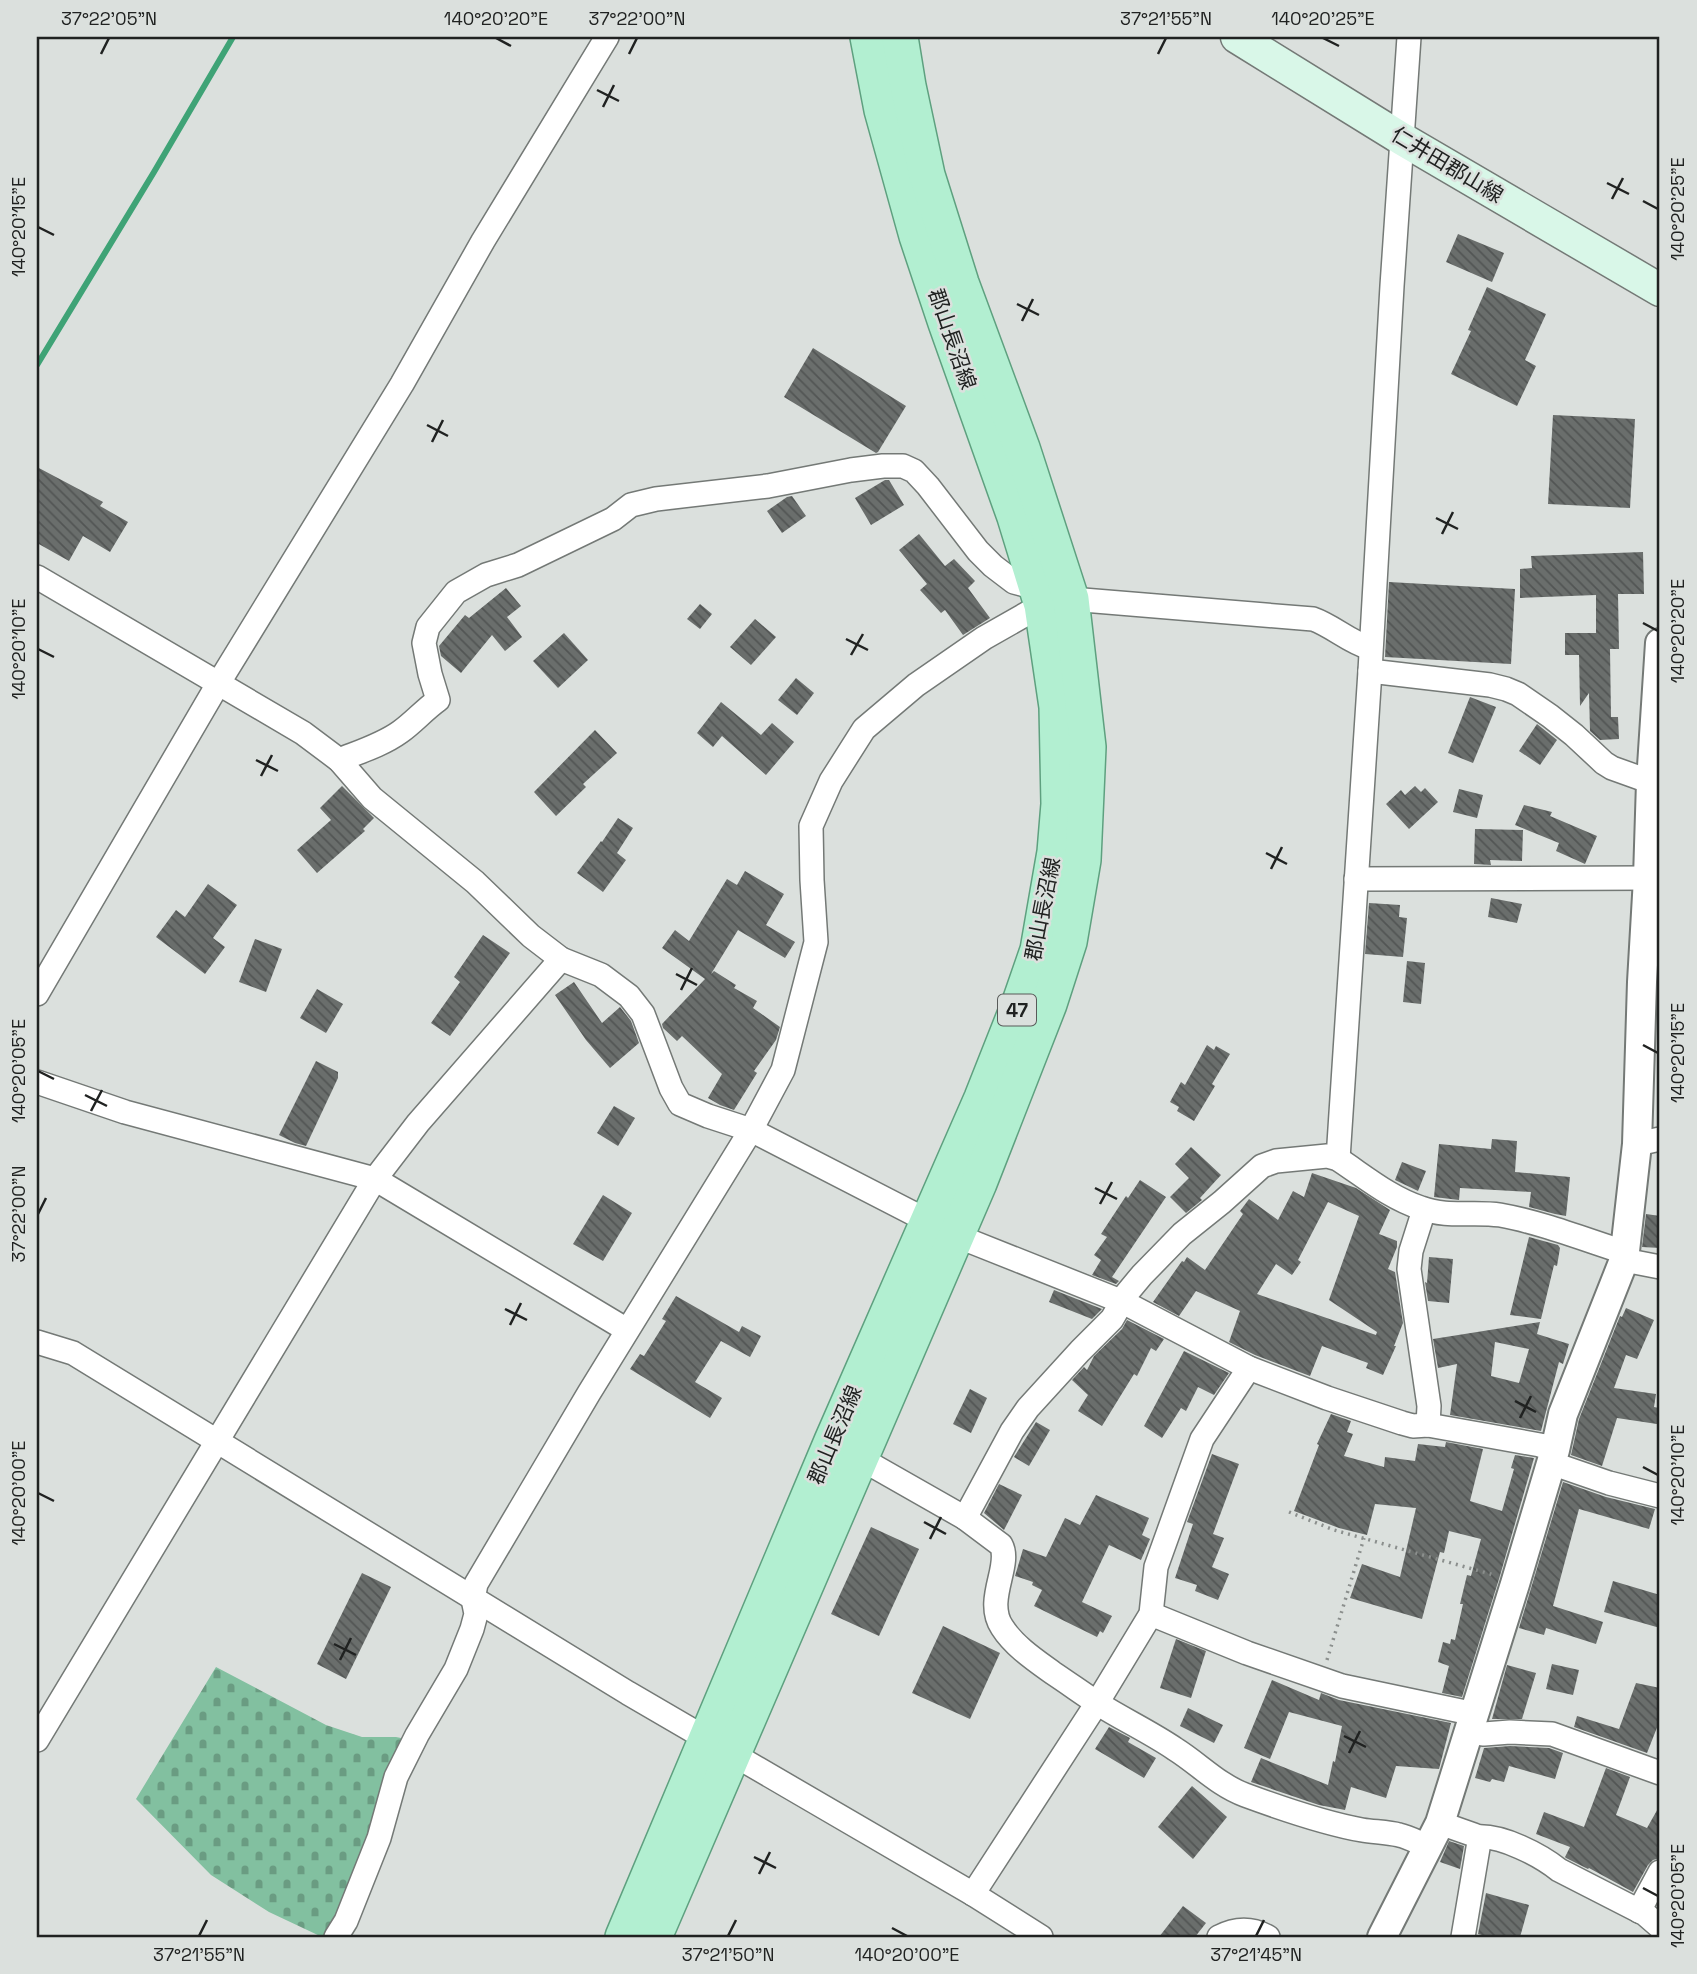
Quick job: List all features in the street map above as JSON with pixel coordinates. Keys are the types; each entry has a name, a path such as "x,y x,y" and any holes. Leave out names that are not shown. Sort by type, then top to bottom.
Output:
{"main road":[{"name":"郡山長沼線","path":"868,37 882,110 917,236 1015,517 1050,597"},
{"name":"郡山長沼線","path":"623,1937 720,1746 943,1229 982,1098 1038,950 1049,895 1059,790 1050,597 1022,448 961,283 927,175 900,37"},
{"name":"仁井田郡山線","path":"1241,38 1402,139 1660,290"},
{"name":"郡山長沼線","path":"654,1937 720,1746"}],"street":[{"path":"37,994 218,684 402,384 483,242 607,37"},
{"path":"1338,1159 1409,37"},
{"path":"339,760 400,732 438,700 424,643 428,627 456,592 486,575 518,565 612,519 631,505 656,499 768,486 852,470 903,466 914,471 928,486 978,551 1014,582 1050,597 1313,619 1357,643 1370,660 1490,685 1518,694 1559,723 1612,768 1651,782"},
{"path":"37,577 303,733 339,760 372,798 475,883 531,936 561,959 601,975 629,996 643,1014 671,1088 680,1104 751,1130 943,1229 1122,1302 1249,1368 1327,1398 1413,1426 1428,1425 1540,1445 1553,1456 1609,1483 1660,1496"},
{"path":"337,1937 379,1838 396,1777 416,1735 456,1669 472,1629 476,1584 627,1330 751,1130 783,1070 816,942 811,826 831,781 864,729 916,685 1050,597"},
{"path":"1382,1937 1434,1835 1516,1581 1563,1414 1624,1256 1648,1141 1642,982 1660,643"},
{"path":"1356,879 1648,878"},
{"path":"37,1740 375,1179 418,1123 561,959"},
{"path":"37,1082 144,1118 375,1179 627,1330"},
{"path":"965,1518 1012,1431 1028,1408 1112,1318 1142,1275 1182,1234 1262,1166 1276,1161 1328,1156 1338,1159 1396,1197 1424,1210 1489,1213 1509,1217 1660,1266"},
{"path":"1424,1210 1411,1251 1409,1269 1429,1406 1428,1425"},
{"path":"37,1342 73,1353 473,1599 973,1894 1041,1937"},
{"path":"973,1894 1152,1615 1156,1567 1202,1439 1249,1368"},
{"path":"846,1450 965,1518 1001,1545 1004,1552 996,1592 997,1614 1000,1626 1020,1648 1097,1703 1176,1749 1213,1778 1244,1795 1307,1816 1362,1830 1400,1835 1486,1836 1500,1839 1645,1914 1660,1927"},
{"path":"1152,1615 1247,1653 1342,1686 1472,1723 1484,1734 1552,1734 1660,1773"},
{"path":"1463,1937 1479,1842 1477,1837"},
{"path":"1639,1911 1660,1872"},
{"path":"1219,1937 1243,1929 1268,1937"}],"path":[{"path":"1289,1512 1334,1530 1516,1581"},
{"path":"1321,1678 1364,1538"}],"green space":[{"path":"216,1667 326,1725 362,1737 411,1740 331,1937 322,1937 269,1912 211,1875 136,1799"}],"building":[{"path":"1458,234 1504,253 1492,282 1446,262"},
{"path":"1487,287 1546,314 1525,360 1536,366 1517,406 1451,374"},
{"path":"813,348 906,406 878,452 784,397"},
{"path":"1553,415 1635,419 1630,508 1548,504"},
{"path":"37,467 103,502 100,506 128,522 110,552 83,536 69,561 37,543"},
{"path":"889,480 904,505 871,525 855,498"},
{"path":"792,496 806,516 782,533 767,511"},
{"path":"919,534 945,566 954,559 975,581 968,588 990,618 963,635 945,610 941,613 920,590 927,584 899,550"},
{"path":"1643,552 1644,594 1618,594 1619,649 1610,649 1611,717 1618,717 1619,739 1600,740 1590,731 1589,693 1580,706 1579,655 1565,655 1565,633 1596,633 1596,595 1520,598 1520,569 1532,568 1531,556"},
{"path":"1389,582 1515,589 1511,664 1385,657"},
{"path":"506,588 521,606 507,617 522,637 505,651 492,635 461,673 441,656 439,646 465,615 469,618"},
{"path":"700,604 712,614 700,629 687,619"},
{"path":"755,619 776,637 751,665 730,647"},
{"path":"564,633 588,660 558,688 533,661"},
{"path":"796,678 814,693 797,715 778,700"},
{"path":"1470,697 1496,707 1473,763 1448,753"},
{"path":"721,702 761,735 772,723 794,742 766,775 722,736 713,747 697,733"},
{"path":"1537,724 1557,740 1540,765 1519,751"},
{"path":"595,730 617,753 583,784 586,787 556,816 534,792"},
{"path":"342,786 374,818 363,829 365,831 317,873 297,850 331,820 320,808"},
{"path":"1415,786 1421,792 1425,788 1438,802 1409,829 1386,804 1401,790 1405,795"},
{"path":"1459,789 1483,795 1477,818 1453,812"},
{"path":"1524,805 1552,812 1550,816 1597,836 1585,864 1556,851 1559,843 1515,825"},
{"path":"618,818 633,828 617,853 626,860 603,892 577,873"},
{"path":"1475,829 1523,830 1522,861 1490,860 1491,865 1474,864"},
{"path":"745,871 784,894 766,925 795,942 785,958 738,930 711,974 714,971 736,985 734,988 757,1001 753,1008 780,1027 776,1040 754,1071 757,1073 734,1110 708,1098 722,1074 682,1036 677,1041 663,1028 662,1024 705,979 662,948 675,930 689,941 727,879 737,885"},
{"path":"208,884 237,905 213,938 225,947 205,974 156,937 176,910 185,917"},
{"path":"1491,898 1522,904 1517,923 1488,917"},
{"path":"1369,903 1400,905 1399,917 1407,918 1403,957 1365,954"},
{"path":"483,935 510,953 450,1036 431,1023 460,982 454,977"},
{"path":"255,939 282,949 266,992 239,982"},
{"path":"1407,961 1425,963 1421,1004 1403,1002"},
{"path":"574,982 602,1023 620,1007 631,1021 639,1043 610,1068 586,1040 555,995"},
{"path":"317,989 343,1004 326,1033 300,1018"},
{"path":"1207,1045 1214,1050 1216,1046 1230,1054 1194,1121 1177,1111 1179,1107 1170,1102 1181,1082 1185,1085"},
{"path":"316,1061 338,1072 338,1078 306,1146 279,1135"},
{"path":"614,1106 635,1118 618,1146 597,1133"},
{"path":"1492,1139 1517,1141 1515,1172 1570,1177 1566,1216 1529,1207 1531,1192 1460,1188 1459,1200 1434,1197 1439,1144 1491,1149"},
{"path":"1191,1147 1221,1175 1200,1198 1202,1200 1186,1213 1170,1197 1189,1178 1175,1164"},
{"path":"1402,1162 1426,1171 1418,1191 1395,1180"},
{"path":"1312,1173 1356,1188 1390,1210 1379,1234 1397,1241 1388,1269 1395,1272 1403,1323 1383,1375 1366,1368 1368,1363 1322,1346 1310,1376 1255,1355 1229,1342 1240,1311 1196,1291 1179,1316 1153,1302 1187,1257 1205,1270 1243,1214 1240,1211 1249,1199 1278,1220 1293,1191 1304,1197","holes":["1328,1202 1359,1216 1329,1300 1377,1332 1376,1335 1257,1294 1276,1264 1292,1275 1301,1262 1298,1260"]},
{"path":"1140,1180 1166,1197 1112,1277 1119,1281 1116,1284 1092,1275 1101,1260 1094,1255 1107,1237 1101,1234"},
{"path":"603,1195 632,1213 603,1261 573,1244"},
{"path":"1646,1214 1660,1216 1660,1248 1642,1247"},
{"path":"1529,1237 1558,1245 1560,1248 1541,1319 1510,1315"},
{"path":"1429,1257 1453,1259 1449,1303 1428,1301 1425,1282 1427,1283"},
{"path":"1054,1290 1102,1309 1092,1319 1049,1302"},
{"path":"676,1296 739,1332 742,1326 761,1336 750,1357 721,1341 695,1382 722,1398 710,1418 630,1369 640,1354 644,1356 666,1321 662,1319"},
{"path":"1626,1308 1654,1320 1637,1359 1626,1355 1614,1388 1656,1394 1654,1407 1659,1408 1657,1424 1617,1418 1602,1466 1571,1455 1579,1419 1620,1316 1622,1317"},
{"path":"1127,1320 1164,1339 1156,1351 1151,1348 1137,1376 1134,1374 1102,1426 1078,1411 1088,1395 1072,1380 1084,1367 1087,1370 1094,1356 1122,1329"},
{"path":"1540,1322 1537,1334 1569,1344 1563,1364 1559,1362 1541,1431 1450,1415 1457,1364 1438,1368 1433,1339","holes":["1495,1342 1529,1349 1519,1383 1491,1376"]},
{"path":"1184,1351 1229,1373 1214,1395 1198,1387 1186,1411 1181,1408 1162,1438 1144,1426"},
{"path":"970,1389 987,1398 971,1433 953,1424"},
{"path":"1331,1414 1351,1421 1347,1432 1353,1434 1344,1456 1384,1467 1385,1457 1415,1461 1418,1444 1445,1447 1446,1442 1483,1449 1470,1501 1502,1511 1514,1469 1511,1468 1515,1455 1534,1458 1462,1697 1442,1693 1449,1666 1438,1662 1443,1642 1450,1644 1451,1639 1455,1640 1467,1575 1471,1576 1481,1539 1449,1531 1444,1553 1440,1552 1422,1619 1350,1598 1362,1564 1400,1577 1416,1508 1375,1504 1367,1535 1294,1511 1319,1445 1317,1444"},
{"path":"1036,1422 1050,1430 1029,1466 1014,1457"},
{"path":"1212,1454 1239,1464 1213,1534 1224,1538 1212,1567 1229,1574 1218,1600 1195,1591 1197,1585 1175,1578 1193,1524 1187,1522"},
{"path":"1563,1482 1606,1497 1655,1509 1649,1529 1579,1509 1553,1606 1603,1622 1596,1644 1546,1628 1544,1635 1519,1628"},
{"path":"999,1484 1022,1495 1004,1530 984,1513"},
{"path":"1096,1495 1149,1518 1142,1535 1150,1539 1141,1560 1109,1545 1082,1602 1112,1616 1103,1633 1100,1631 1097,1637 1034,1606 1042,1590 1032,1585 1033,1582 1015,1576 1023,1549 1046,1557 1065,1518 1080,1525"},
{"path":"871,1527 919,1549 879,1636 831,1614"},
{"path":"362,1573 391,1587 346,1679 317,1664"},
{"path":"1613,1581 1660,1595 1660,1628 1604,1612"},
{"path":"943,1626 1000,1653 970,1719 912,1693"},
{"path":"1176,1639 1206,1651 1191,1698 1160,1688"},
{"path":"1552,1664 1579,1670 1573,1695 1546,1689"},
{"path":"1507,1665 1536,1673 1522,1719 1492,1719"},
{"path":"1272,1680 1319,1700 1321,1693 1339,1700 1451,1723 1439,1769 1396,1766 1386,1798 1351,1787 1345,1810 1319,1805 1251,1782 1261,1758 1328,1785 1333,1761 1335,1762 1342,1726 1289,1712 1270,1759 1244,1748"},
{"path":"1636,1683 1660,1688 1660,1720 1647,1753 1574,1727 1577,1716 1619,1729"},
{"path":"1188,1708 1223,1725 1214,1743 1180,1726"},
{"path":"1109,1727 1130,1738 1128,1742 1156,1758 1144,1778 1095,1749"},
{"path":"1484,1748 1549,1748 1563,1753 1555,1779 1509,1766 1504,1782 1475,1778"},
{"path":"1606,1768 1630,1777 1616,1815 1647,1828 1660,1805 1660,1858 1648,1865 1633,1892 1566,1858 1570,1847 1536,1834 1544,1812 1584,1827"},
{"path":"1192,1786 1227,1817 1193,1859 1158,1827"},
{"path":"1449,1841 1464,1846 1460,1869 1440,1862"},
{"path":"1486,1893 1529,1905 1520,1937 1489,1937 1478,1934"},
{"path":"1183,1906 1206,1923 1195,1937 1159,1937"}],"waterway":[{"path":"37,365 233,37"}]}
